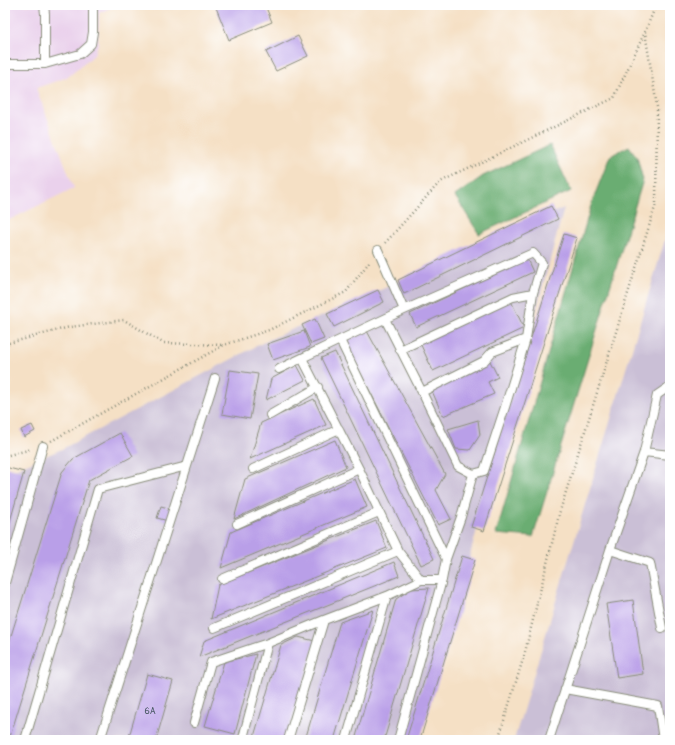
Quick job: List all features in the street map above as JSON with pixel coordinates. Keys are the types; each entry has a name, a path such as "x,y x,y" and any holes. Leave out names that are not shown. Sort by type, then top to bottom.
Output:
{"lane":[{"path":"44,5 45,64"},
{"path":"5,64 45,64 80,54 91,44 93,32 93,5"},
{"path":"378,250 404,310"},
{"path":"279,369 404,310 533,253 542,263 533,293 526,338 484,471 473,474 458,466 385,319"},
{"path":"400,350 513,297 533,293"},
{"path":"422,392 484,361 492,352 526,338"},
{"path":"340,340 446,559"},
{"path":"302,358 359,468 398,551 421,580"},
{"path":"100,740 216,378"},
{"path":"549,740 610,550 644,452 657,395 670,386"},
{"path":"270,415 318,387"},
{"path":"253,469 338,429"},
{"path":"5,583 43,446"},
{"path":"644,452 670,455"},
{"path":"25,740 98,489 187,466"},
{"path":"237,524 359,468"},
{"path":"398,740 442,580 446,559 461,516 473,474"},
{"path":"222,579 379,512"},
{"path":"610,550 650,563 662,628"},
{"path":"214,628 398,551"},
{"path":"194,723 211,662 268,643 387,596 421,580 442,580"},
{"path":"346,740 387,596"},
{"path":"288,740 324,620"},
{"path":"243,738 268,643"},
{"path":"565,689 658,706 663,740"}],"path":[{"path":"5,456 43,446 224,345 269,330 346,292 378,250 440,182 614,98 656,5"},
{"path":"498,740 524,656 560,511 656,204 657,107 645,32"},
{"path":"5,344 70,327 124,320 163,343 224,345"}],"shaded area":[{"path":"5,5 117,5 99,13 98,45 93,56 68,77 36,88 74,188 5,222"},
{"path":"564,208 420,740 5,740 5,473 62,449 266,341"},
{"path":"670,223 670,740 514,740"}],"green space":[{"path":"550,145 571,191 479,234 455,196 483,176"},
{"path":"629,146 637,157 643,180 533,537 496,534 592,202 610,156"}],"building":[{"path":"215,5 265,5 272,22 229,40"},
{"path":"298,36 308,56 276,71 266,52"},
{"path":"551,206 558,219 404,294 398,280"},
{"path":"564,234 577,238 484,531 471,527"},
{"path":"527,259 533,272 416,327 410,314"},
{"path":"378,290 384,302 334,327 327,314"},
{"path":"511,301 524,328 433,371 420,343"},
{"path":"315,319 324,339 311,344 302,325"},
{"path":"304,331 310,347 273,360 267,344"},
{"path":"367,331 445,474 436,490 451,519 438,525 345,342"},
{"path":"335,352 434,559 421,565 321,358"},
{"path":"490,361 498,377 488,382 494,394 443,416 432,391"},
{"path":"297,365 305,380 266,400 271,379"},
{"path":"230,370 258,374 250,419 222,414"},
{"path":"314,399 326,425 250,459 261,423"},
{"path":"478,420 480,435 470,450 456,449 448,429"},
{"path":"32,425 35,431 24,437 21,430"},
{"path":"120,433 133,456 89,480 9,740 5,739 5,655 62,472 73,459"},
{"path":"335,440 346,467 234,519 245,479"},
{"path":"5,467 24,472 5,539"},
{"path":"355,479 367,507 221,568 231,532"},
{"path":"161,506 172,509 168,521 157,518"},
{"path":"376,521 387,548 211,619 218,585"},
{"path":"462,556 475,560 420,740 406,740"},
{"path":"394,562 399,576 199,657 204,641"},
{"path":"429,588 384,740 355,740 396,599 411,589"},
{"path":"633,600 643,674 617,678 606,604"},
{"path":"373,610 334,740 305,740 340,622"},
{"path":"298,637 315,641 285,740 253,740 281,645"},
{"path":"256,654 235,734 205,726 224,662"},
{"path":"147,674 173,681 156,740 128,740"}]}
